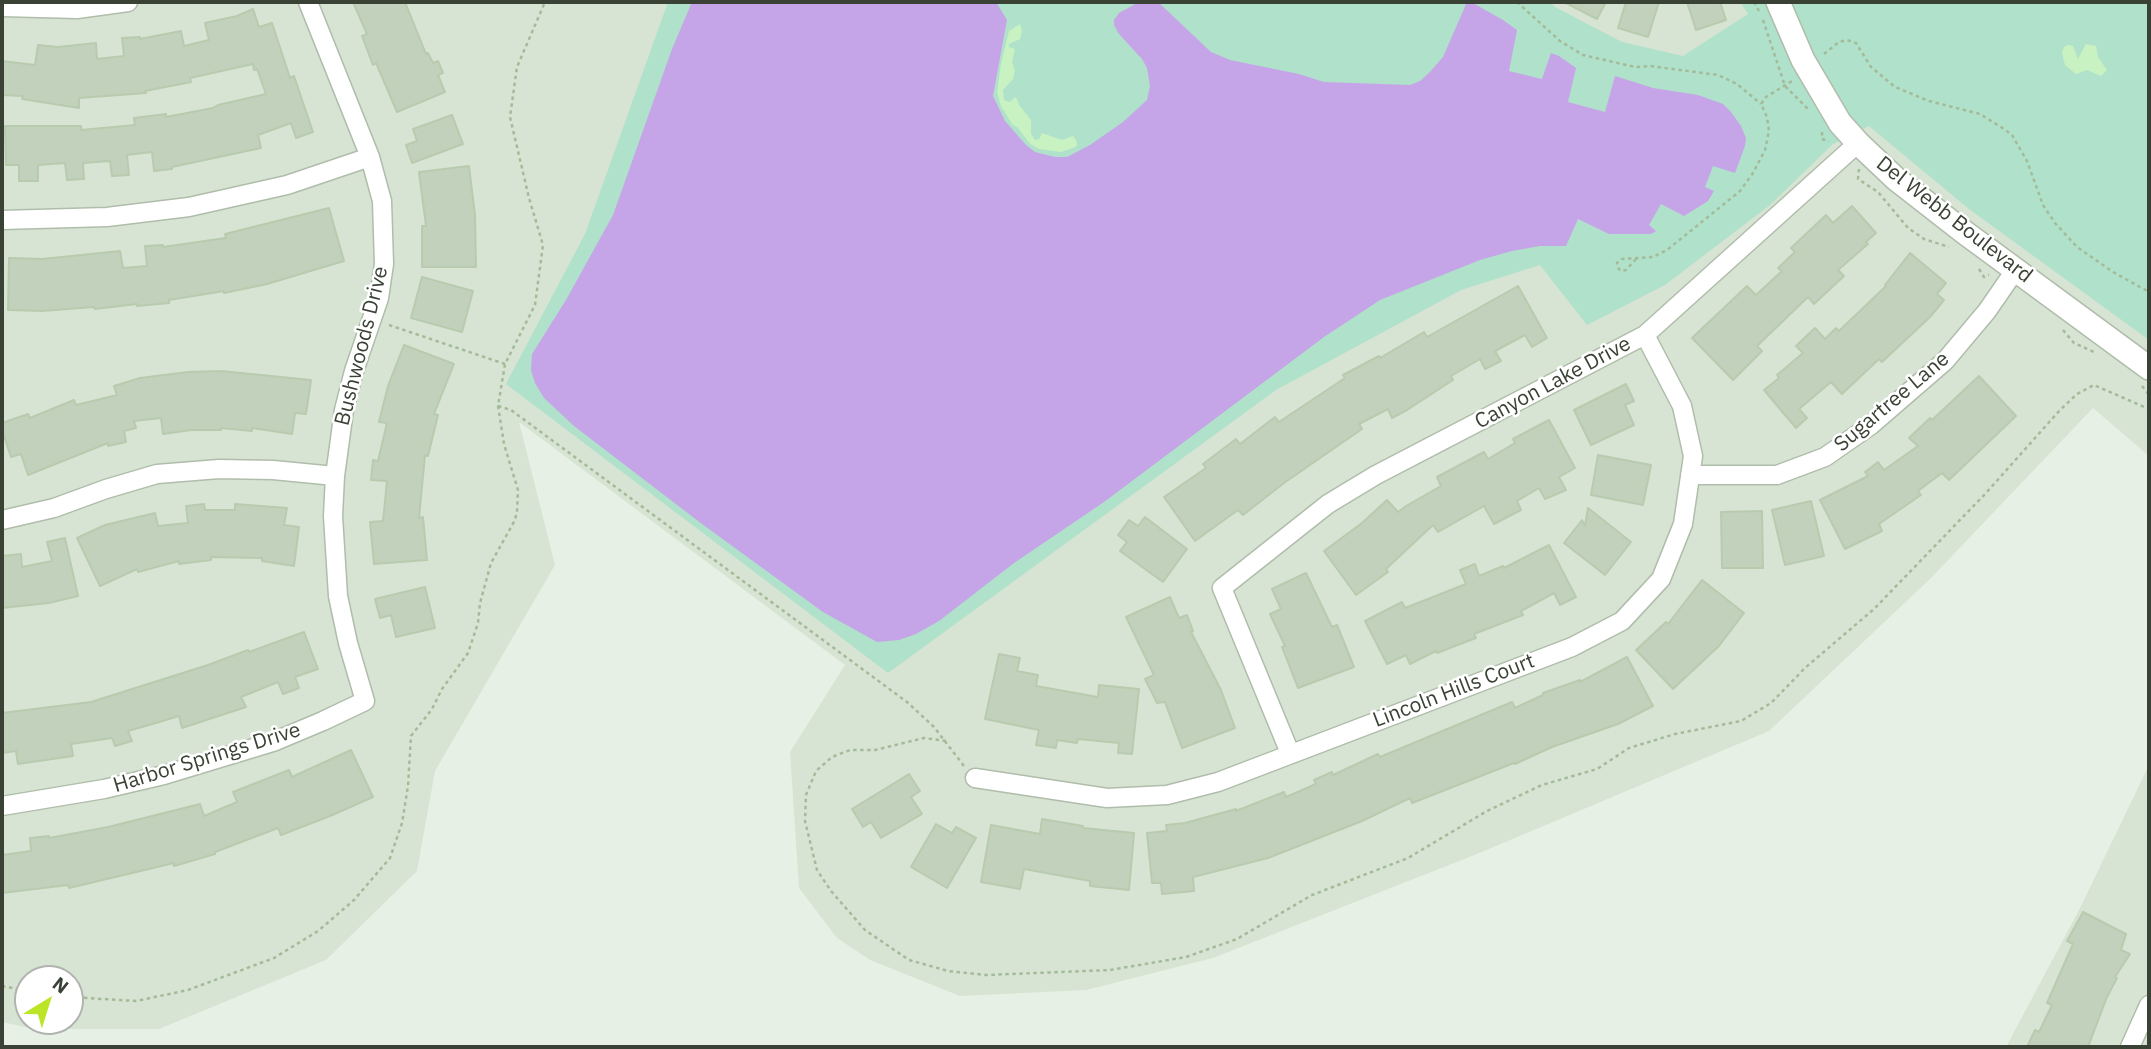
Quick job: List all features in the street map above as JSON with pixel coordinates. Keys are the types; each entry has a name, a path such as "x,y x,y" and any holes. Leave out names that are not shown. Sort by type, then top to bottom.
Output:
{"street":[{"path":"2,7 77,9 128,2"},
{"name":"Bushwoods Drive","path":"308,2 370,158 382,201 385,237 379,298 344,410 335,476 333,516 338,596 365,701"},
{"name":"Del Webb Boulevard","path":"1778,2 1807,68 1840,123 1858,143 1896,179 2006,271 2149,368"},
{"name":"Canyon Lake Drive","path":"1290,753 1222,588 1328,504 1376,475 1645,335 1858,143"},
{"path":"2,220 107,217 189,207 287,186 370,158"},
{"name":"Sugartree Lane","path":"1690,475 1777,475 1825,457 1871,425 1945,361 1987,311 2006,271"},
{"name":"Lincoln Hills Court","path":"975,778 1107,797 1167,795 1218,782 1572,647 1622,621 1661,579 1683,524 1693,456 1682,406 1645,335"},
{"path":"2,520 54,509 157,474 219,469 273,470 335,476"},
{"name":"Harbor Springs Drive","path":"2,806 104,789 164,775 273,742 365,701"},
{"path":"2130,1047 2149,1005"}],"path":[{"path":"84,998 136,1001 188,990 274,958 318,931 354,900 390,858 402,824 408,786 411,736 468,653 478,623 488,571 515,520 518,490 504,444 498,406 505,364 535,305 544,245 528,198 510,117 517,67 545,2"},
{"path":"1517,2 1560,41 1583,55 1635,67 1650,66 1718,75 1737,84 1761,104 1769,131 1765,150 1740,191 1667,250 1653,257 1622,259 1617,263 1617,267 1622,271 1626,270 1636,259"},
{"path":"1761,104 1766,97 1780,90 1839,42 1847,40 1856,43 1871,67 1895,87 1929,101 1980,114 2012,135 2028,161 2043,205 2055,223 2077,247 2113,272 2149,292"},
{"path":"1858,169 1858,179 1878,192 1909,228 1924,239 1954,248"},
{"path":"1979,268 1984,277 2006,271"},
{"path":"371,319 505,364"},
{"path":"946,741 924,738 885,749 850,750 832,757 816,771 806,795 805,821 817,870 831,891 865,930 909,960 948,971 986,975 1110,970 1186,957 1237,939 1312,894 1408,858 1487,811 1542,785 1597,769 1629,748 1675,734 1741,721 1771,703 1805,668 1874,609 2077,394 2094,385 2149,409"},
{"path":"498,406 511,410 907,702 946,741 948,748 975,778"}],"shaded area":[{"path":"2,2 2149,2 2149,456 2093,408 1931,578 1769,731 1477,854 1213,958 1086,990 960,996 870,960 837,938 799,888 790,752 845,665 519,422 555,565 435,771 417,871 326,960 159,1029 84,1029 84,965 14,965 14,1025 2,1022"},
{"path":"668,2 1550,2 1622,42 1683,56 1748,14 1740,2 2149,2 2149,340 1969,209 1869,126 1833,144 1770,205 1665,285 1587,325 1540,265 1461,290 1276,390 888,673 506,384 585,234"},
{"path":"692,2 996,2 1007,20 993,96 1005,121 1026,145 1035,152 1067,157 1123,122 1147,100 1150,86 1147,68 1114,25 1119,13 1139,2 1158,2 1211,52 1230,60 1324,82 1410,85 1420,81 1443,57 1467,2 1471,2 1517,30 1509,71 1542,79 1551,53 1559,56 1576,68 1568,102 1605,112 1615,76 1653,88 1698,95 1723,104 1731,112 1746,138 1745,146 1735,173 1713,166 1705,187 1714,191 1708,201 1684,216 1661,204 1649,225 1656,231 1651,234 1609,234 1578,219 1566,246 1540,246 1480,260 1380,300 1324,337 1104,502 1014,563 939,621 899,640 877,642 823,612 574,426 544,398 531,370 532,354 566,300 613,215 672,49"},
{"path":"2149,765 2149,1047 2006,1047 2080,908"}],"sand":[{"path":"1020,24 1020,39 1009,44 1009,47 1015,49 1012,62 1015,70 1013,79 1003,90 1004,100 1010,102 1015,97 1017,99 1031,120 1031,134 1035,140 1039,139 1042,133 1062,140 1073,136 1077,146 1073,148 1061,152 1039,149 1030,144 1012,124 1001,106 997,92 1001,64 1009,31"},
{"path":"2086,44 2096,46 2098,57 2107,70 2101,76 2087,70 2076,74 2065,65 2062,53 2064,47 2073,46 2078,59"}],"building":[{"path":"353,2 405,2 426,54 428,53 433,63 438,61 443,73 438,75 445,92 397,112 376,63 373,65 362,36 367,34"},
{"path":"1564,2 1606,2 1597,19"},
{"path":"1626,2 1659,2 1648,37 1618,28"},
{"path":"1687,2 1720,2 1726,20 1696,30"},
{"path":"253,9 259,27 272,23 290,78 294,76 313,132 296,138 291,123 258,135 261,148 172,169 154,171 152,152 127,155 129,175 112,176 110,161 83,163 84,179 67,180 65,163 38,165 38,181 19,181 19,165 6,165 5,126 81,126 81,130 135,125 134,118 166,114 166,117 266,94 253,64 190,78 191,82 145,91 146,93 79,98 79,108 22,99 23,96 2,95 2,61 35,65 38,45 58,47 96,43 97,59 124,56 122,38 140,39 181,31 184,46 209,40 205,23 237,16"},
{"path":"452,115 463,144 412,163 406,145 417,141 413,129"},
{"path":"469,166 475,215 476,267 422,267 422,226 426,226 419,172"},
{"path":"1852,206 1876,233 1866,242 1868,244 1838,270 1844,276 1814,304 1808,297 1757,346 1762,351 1733,380 1692,338 1747,286 1756,295 1782,271 1778,268 1795,252 1791,248 1826,215 1833,223"},
{"path":"329,208 344,261 267,284 169,300 169,303 95,309 8,310 9,258 42,259 120,251 123,268 147,266 145,246 163,247 226,238 225,234"},
{"path":"1910,253 1946,283 1937,294 1944,300 1930,317 1882,362 1879,359 1842,394 1831,382 1799,409 1807,418 1796,428 1764,390 1803,353 1796,346 1815,328 1825,339 1836,328 1839,331 1886,286"},
{"path":"422,277 473,291 462,332 411,318"},
{"path":"1518,286 1547,338 1532,347 1525,335 1495,351 1501,361 1485,369 1480,359 1451,376 1453,380 1407,410 1392,418 1388,409 1359,424 1362,429 1243,515 1238,510 1195,541 1164,497 1206,468 1203,464 1236,439 1240,444 1275,417 1279,422 1345,378 1343,375 1379,356 1380,358 1424,332 1427,337"},
{"path":"404,345 454,364 434,414 438,415 428,456 425,455 419,518 423,517 427,560 374,564 370,522 383,521 387,481 371,480 373,460 378,461 387,423 379,422 388,386"},
{"path":"221,371 311,380 306,414 295,413 292,434 252,428 252,431 221,428 163,434 161,418 134,421 136,428 124,431 126,442 108,446 108,443 28,475 21,454 11,457 2,423 28,414 30,418 74,400 76,405 117,395 114,386 140,378"},
{"path":"1979,376 2016,416 1949,480 1942,473 1918,491 1921,495 1879,524 1882,531 1845,549 1820,500 1868,476 1865,472 1878,462 1884,470 1918,446 1909,438"},
{"path":"1626,384 1634,401 1625,405 1634,425 1591,445 1574,410"},
{"path":"1549,420 1575,468 1559,477 1566,490 1545,499 1539,488 1517,501 1521,510 1494,524 1484,506 1438,532 1433,525 1386,569 1388,572 1356,595 1324,551 1362,523 1387,500 1398,512 1441,486 1437,477 1484,452 1488,459 1515,443 1513,439"},
{"path":"1598,455 1651,465 1643,505 1591,495"},
{"path":"1811,501 1824,556 1785,565 1772,510"},
{"path":"204,504 205,510 235,510 235,504 287,508 284,525 299,527 294,566 262,561 262,558 211,557 211,560 179,564 179,561 138,572 137,569 100,586 77,538 105,525 155,513 158,526 188,523 186,506"},
{"path":"1588,508 1631,542 1605,575 1564,543 1582,520 1585,526"},
{"path":"1762,511 1763,568 1722,568 1721,512"},
{"path":"1145,517 1187,549 1163,582 1120,551 1127,542 1118,535 1129,520 1138,526"},
{"path":"65,538 78,596 49,603 2,608 2,556 21,554 22,567 52,561 47,542"},
{"path":"1549,545 1576,597 1560,605 1554,593 1521,611 1523,615 1474,634 1476,638 1437,653 1436,651 1410,664 1406,655 1387,664 1365,621 1402,602 1405,608 1466,584 1460,570 1475,564 1479,576 1503,566 1504,568"},
{"path":"1306,573 1332,627 1337,625 1354,667 1298,688 1282,647 1285,646 1270,614 1281,609 1272,589"},
{"path":"1702,580 1744,613 1719,646 1673,689 1636,650 1666,622 1668,624"},
{"path":"425,587 435,628 396,637 391,615 380,618 375,599"},
{"path":"1170,597 1179,618 1187,615 1193,631 1191,632 1221,690 1235,728 1182,748 1165,702 1157,703 1145,679 1154,675 1126,617"},
{"path":"304,632 318,669 295,677 299,688 283,694 278,682 241,697 246,707 182,728 179,716 128,731 132,741 115,746 112,738 71,744 73,756 18,764 16,751 2,753 2,713 91,702"},
{"path":"999,654 1020,658 1017,671 1038,675 1036,686 1098,697 1099,685 1139,689 1132,754 1118,753 1119,743 1078,739 1077,743 1057,740 1056,748 1036,745 1039,730 985,719"},
{"path":"1627,657 1653,706 1618,724 1552,747 1412,803 1410,798 1362,821 1268,858 1193,877 1194,891 1162,894 1161,883 1152,883 1147,833 1167,831 1166,825 1236,811 1284,792 1286,797 1316,784 1314,780 1332,772 1333,775 1378,754 1380,757 1512,702 1515,708 1543,693 1580,682"},
{"path":"351,750 373,797 330,816 281,835 278,828 215,854 174,866 174,863 69,888 68,885 2,893 2,855 31,851 30,838 49,838 108,827 200,804 204,816 237,802 233,792 289,770 292,777"},
{"path":"909,774 920,791 911,797 922,814 881,838 871,822 863,827 852,809"},
{"path":"1042,819 1083,828 1134,833 1129,890 1090,886 1090,881 1024,869 1020,889 981,882 991,825 1040,834"},
{"path":"936,824 952,833 956,827 976,838 947,888 911,867"},
{"path":"2083,912 2126,934 2121,950 2130,954 2115,977 2117,978 2088,1047 2027,1047 2035,1030 2039,1032 2052,1005 2047,1003 2073,944 2067,941"}]}
